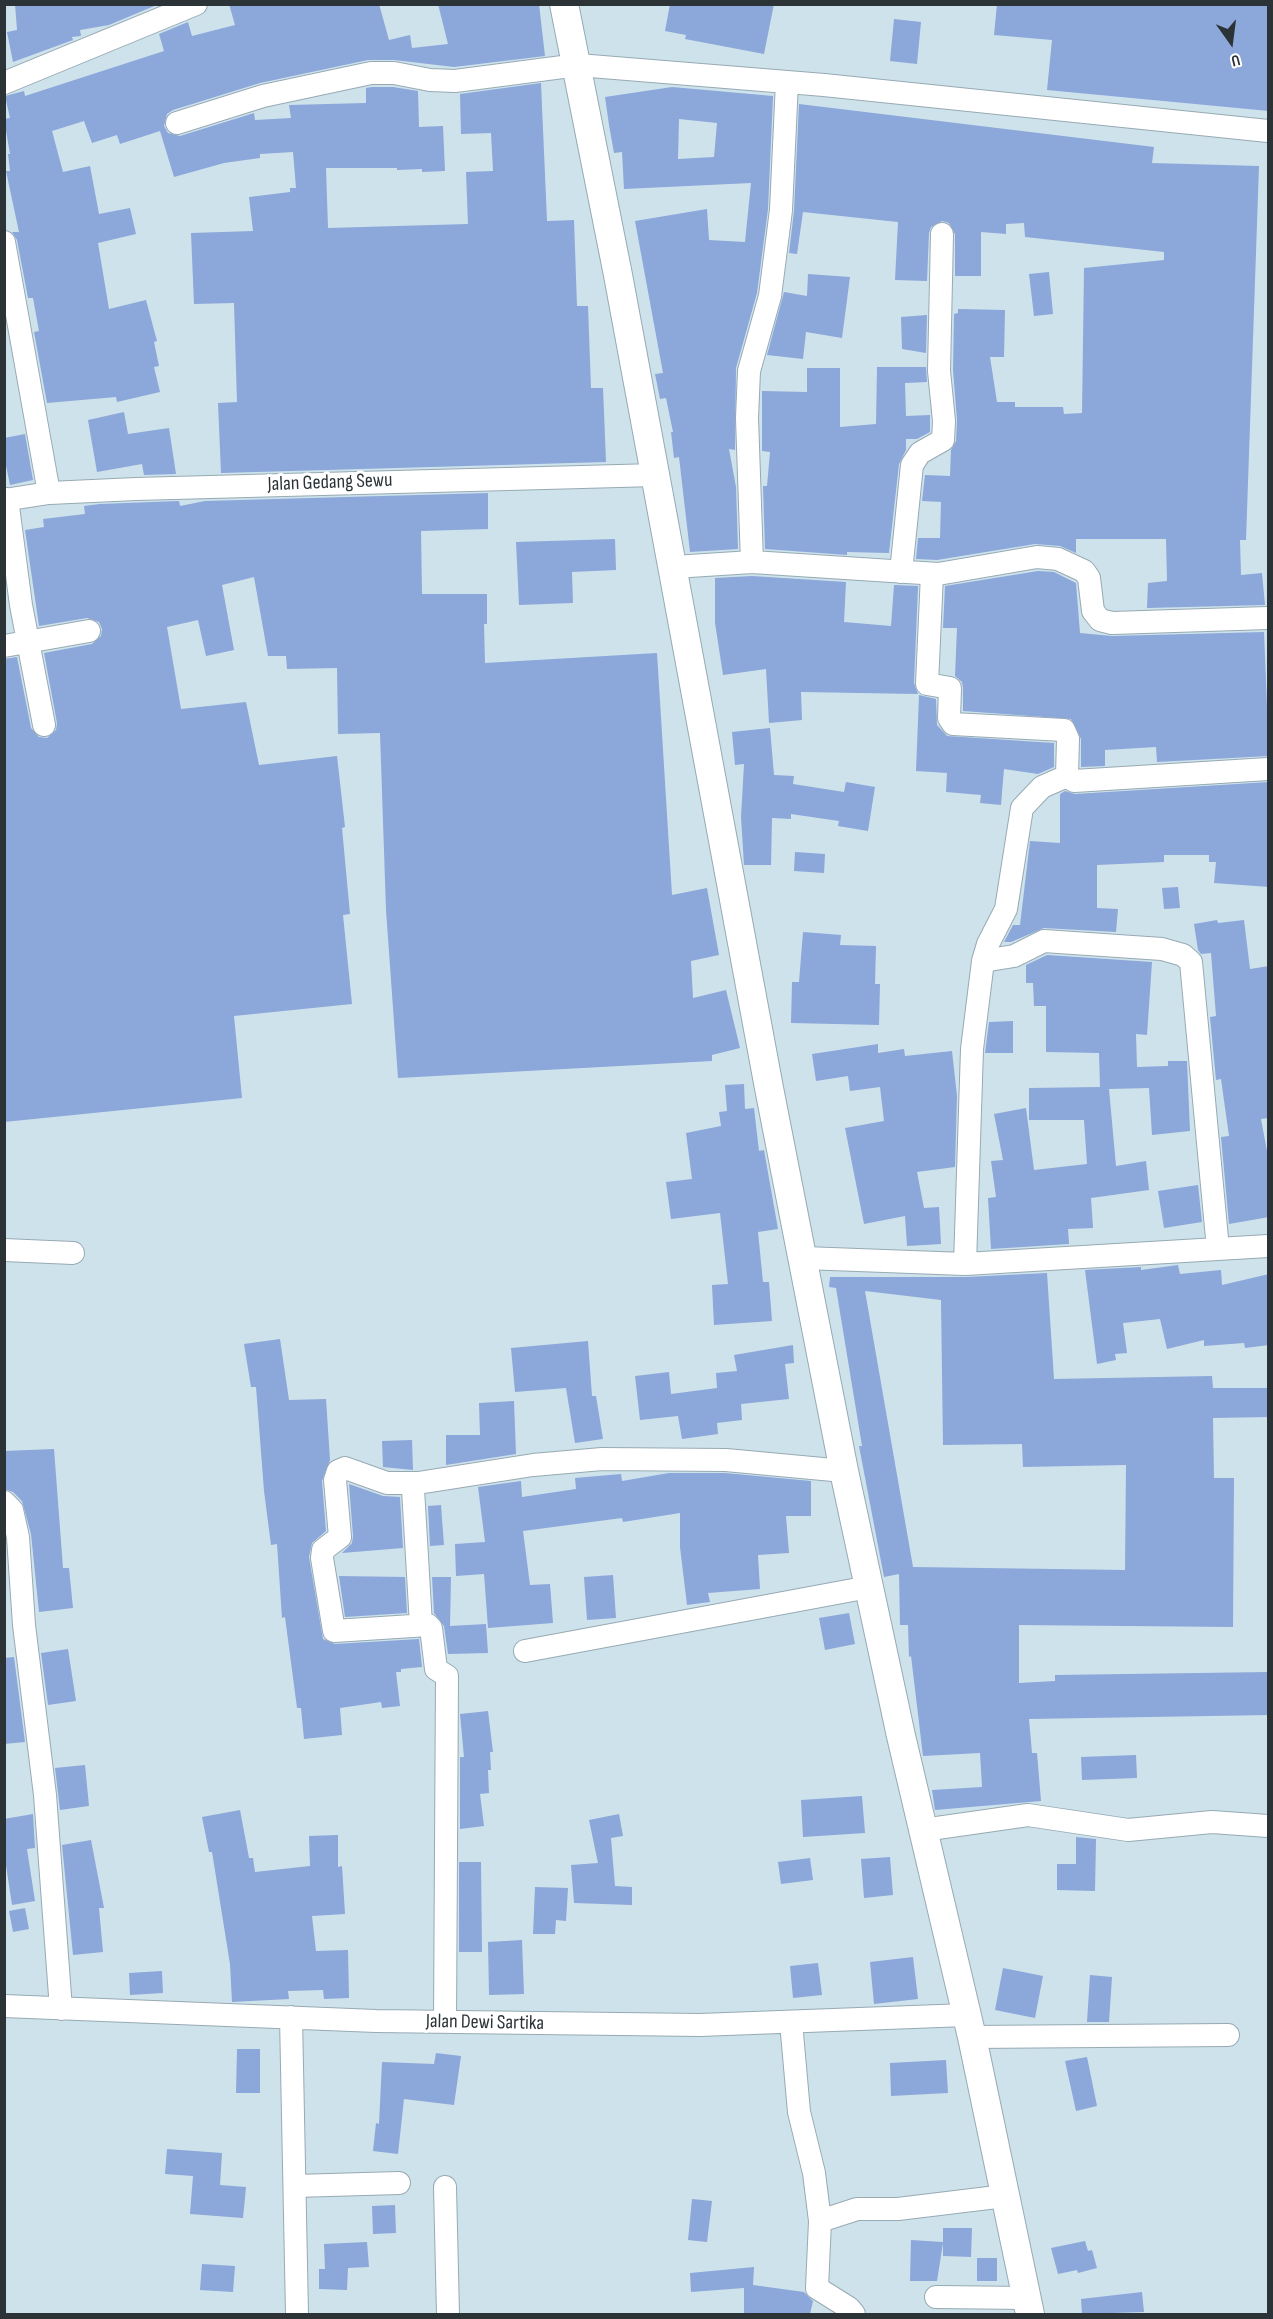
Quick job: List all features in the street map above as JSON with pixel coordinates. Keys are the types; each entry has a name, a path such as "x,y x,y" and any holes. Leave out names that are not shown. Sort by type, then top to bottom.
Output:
{"main road":[{"path":"564,4 578,65 674,567 767,1077 844,1472 969,2026 1028,2306"}],"street":[{"path":"4,83 196,4"},
{"path":"177,123 263,96 370,72 394,73 430,81 455,81 578,65 787,82 1269,131"},
{"path":"752,562 747,418 749,371 770,296 780,210 787,82"},
{"path":"901,572 912,465 920,453 943,440 944,421 939,371 942,234"},
{"path":"4,242 49,493"},
{"name":"Jalan Gedang Sewu","path":"6,499 49,493 656,475"},
{"path":"6,499 27,643 44,725"},
{"path":"674,567 752,562 932,574 1037,557 1058,559 1083,571 1089,578 1093,611 1100,620 1112,623 1269,618"},
{"path":"932,574 927,684 950,688 949,718 953,724 1064,730 1068,739 1066,776"},
{"path":"4,646 89,631"},
{"path":"1066,776 1074,781 1269,769"},
{"path":"965,1264 972,1049 983,961 988,944 1006,909 1022,808 1042,787 1066,776"},
{"path":"983,961 1014,956 1044,941 1162,949 1183,955 1191,962 1218,1249"},
{"path":"804,1258 965,1264 1269,1246"},
{"path":"4,1250 73,1253"},
{"path":"445,2022 447,1676 436,1669 431,1628 428,1624 334,1631 322,1558 323,1550 340,1537 335,1480 340,1469 345,1468 382,1482 418,1484 533,1465 602,1459 726,1460 844,1472"},
{"path":"418,1484 413,1489 421,1625"},
{"path":"4,1502 12,1510 16,1523 14,1627 45,1796 61,2009"},
{"path":"525,1651 869,1587"},
{"path":"923,1830 1028,1815 1128,1830 1212,1822 1269,1826"},
{"name":"Jalan Dewi Sartika","path":"4,2006 445,2022 700,2025 791,2022 1228,2035"},
{"path":"291,2017 297,2314"},
{"path":"791,2022 799,2112 814,2174 820,2221 817,2288 849,2308 854,2314"},
{"path":"294,2186 399,2183"},
{"path":"446,2187 448,2314"},
{"path":"820,2221 857,2209 898,2210 1005,2196"},
{"path":"936,2296 1028,2306"}],"building":[{"path":"15,4 159,4 109,25 80,30 81,36 72,37 73,40 13,62 7,32 17,30"},
{"path":"229,4 379,4 389,40 410,35 412,48 448,44 438,4 539,4 545,56 454,67 394,60 368,60 260,83 173,110 167,114 164,126 168,133 180,136 254,113 255,120 291,118 289,105 366,103 366,88 393,87 418,91 419,127 443,126 445,171 326,168 328,228 468,224 466,172 493,171 491,133 461,134 460,94 541,83 547,221 574,220 577,306 588,306 591,388 603,388 606,462 221,473 218,403 237,402 234,303 194,304 191,233 253,231 249,197 290,192 290,188 296,188 293,152 260,154 260,158 224,163 174,177 160,131 120,144 117,135 92,143 84,121 52,131 63,172 90,166 99,214 130,208 136,234 98,243 109,309 146,300 157,341 154,342 159,366 154,367 160,392 117,402 116,397 47,403 34,332 39,331 33,298 28,298 17,240 12,232 19,232 6,171 10,171 8,154 10,154 4,119 10,118 5,96 24,91 25,96 164,51 159,34 188,22 192,36 235,25"},
{"path":"670,4 774,4 764,54 685,39 686,35 665,31"},
{"path":"997,4 1269,4 1269,111 1047,90 1052,40 994,35"},
{"path":"894,19 921,22 917,64 890,61"},
{"path":"672,87 773,96 768,209 757,293 736,368 735,450 729,449 736,487 738,549 690,552 679,457 674,458 671,432 673,432 666,398 660,399 655,374 663,373 635,221 707,209 709,240 745,242 751,183 624,189 622,152 614,153 605,97","holes":["679,119 717,123 714,157 678,159"]},
{"path":"799,104 1154,147 1152,163 1259,166 1246,540 1240,540 1241,575 1262,573 1265,605 1147,608 1148,583 1167,581 1166,539 1076,539 1076,553 1060,546 1035,544 937,560 916,559 918,538 940,538 941,502 922,501 925,475 950,476 951,450 956,441 957,420 953,370 954,314 958,313 958,309 1005,310 1004,357 990,357 997,402 1015,402 1015,407 1063,407 1064,414 1082,413 1084,268 1164,260 1164,252 1025,237 1024,223 1006,224 1006,234 981,232 981,276 955,276 955,234 949,223 942,221 931,227 929,233 927,281 895,280 898,222 803,212 797,254 789,253 794,211"},
{"path":"1049,272 1053,314 1034,316 1029,274"},
{"path":"808,274 850,277 842,338 806,332 803,359 767,355 784,292 807,296"},
{"path":"927,315 926,353 902,349 901,317"},
{"path":"877,367 926,367 927,382 905,383 906,416 930,415 930,432 917,439 906,439 906,450 899,464 889,553 847,552 847,555 765,549 763,486 767,486 770,452 762,451 762,391 807,392 807,368 840,368 840,427 876,424"},
{"path":"124,412 128,434 169,428 176,474 144,475 142,464 97,472 88,420"},
{"path":"25,434 33,480 10,485 4,456 4,438"},
{"path":"488,493 488,529 421,531 422,594 487,594 487,624 484,624 485,663 657,653 672,895 707,888 719,955 691,961 693,998 726,990 740,1048 712,1055 712,1061 398,1078 386,910 380,733 338,734 337,668 287,669 286,656 268,656 254,577 222,585 234,650 206,656 198,620 167,627 181,709 246,702 259,765 337,756 345,827 342,828 350,914 343,915 352,1004 234,1016 242,1098 4,1122 4,659 17,657 31,728 39,737 47,738 56,730 57,723 44,653 92,644 101,636 102,629 99,622 87,618 39,626 25,530 44,527 43,519 85,514 84,506 100,504 179,501 180,506 205,501"},
{"path":"615,539 616,570 572,572 573,603 519,605 516,542"},
{"path":"1038,571 1054,572 1076,583 1080,633 1112,636 1264,632 1269,756 1157,762 1156,747 1105,750 1105,766 1081,767 1081,739 1071,719 963,711 962,682 955,676 957,628 943,628 945,586"},
{"path":"752,576 846,582 844,622 891,626 894,585 918,586 914,683 918,694 801,692 802,720 769,723 766,669 723,675 715,623 715,578"},
{"path":"919,695 936,699 937,725 947,736 1054,743 1054,767 1038,774 1004,769 1001,805 980,803 981,795 946,792 947,773 916,771"},
{"path":"770,728 774,775 794,776 793,784 844,792 846,782 875,787 868,831 838,826 839,821 791,814 791,819 772,818 771,865 744,865 741,817 744,764 735,765 732,732"},
{"path":"1269,782 1269,887 1214,883 1216,862 1209,862 1209,855 1164,855 1164,862 1097,865 1097,908 1118,909 1116,932 1044,928 1011,942 1004,942 1013,925 1020,925 1030,841 1060,843 1060,794 1065,791 1075,794"},
{"path":"795,852 825,854 824,873 794,871"},
{"path":"1178,887 1180,908 1164,909 1162,888"},
{"path":"1217,920 1218,923 1244,920 1250,969 1269,966 1269,1118 1261,1119 1269,1162 1269,1217 1229,1224 1221,1137 1229,1136 1221,1079 1216,1080 1210,1017 1216,1016 1211,953 1201,954 1198,950 1194,924"},
{"path":"803,932 841,935 840,945 876,946 875,984 880,984 879,1025 791,1023 792,982 799,982"},
{"path":"1047,955 1152,962 1147,1035 1136,1034 1137,1067 1168,1066 1168,1061 1187,1061 1190,1131 1152,1135 1149,1088 1109,1089 1116,1166 1146,1161 1149,1190 1091,1198 1093,1228 1068,1229 1069,1244 991,1249 988,1198 996,1197 991,1161 1003,1160 994,1114 1026,1108 1034,1170 1087,1164 1084,1120 1029,1120 1029,1088 1100,1087 1099,1053 1046,1052 1046,1006 1034,1006 1033,983 1026,983 1026,965"},
{"path":"1013,1021 1013,1053 985,1053 989,1022"},
{"path":"878,1044 878,1053 904,1049 905,1056 952,1051 957,1096 955,1167 917,1172 924,1208 939,1207 941,1244 907,1246 905,1216 864,1224 845,1128 884,1121 880,1087 850,1091 848,1076 816,1081 812,1054"},
{"path":"744,1084 745,1109 754,1108 759,1151 764,1150 778,1229 758,1232 763,1282 769,1282 772,1321 714,1325 712,1285 728,1284 720,1213 671,1219 666,1182 692,1179 686,1133 721,1126 719,1112 727,1111 725,1085"},
{"path":"1198,1185 1202,1222 1164,1228 1158,1191"},
{"path":"1178,1265 1180,1274 1221,1270 1222,1285 1269,1274 1269,1345 1245,1348 1244,1343 1204,1346 1204,1340 1167,1349 1160,1319 1123,1323 1127,1353 1115,1354 1116,1360 1097,1364 1085,1270 1141,1267 1141,1270"},
{"path":"1047,1273 1054,1379 1212,1376 1213,1388 1269,1388 1269,1417 1213,1418 1214,1478 1234,1478 1233,1627 1019,1625 1019,1683 1055,1681 1055,1675 1269,1672 1269,1715 1029,1719 1032,1753 1037,1753 1041,1801 935,1810 932,1790 982,1787 980,1753 923,1756 911,1656 909,1657 908,1625 900,1625 899,1574 884,1577 859,1446 862,1446 836,1288 829,1287 830,1277 966,1277","holes":["865,1291 941,1300 943,1445 1022,1444 1023,1467 1126,1465 1125,1570 913,1567"]},
{"path":"280,1339 289,1400 326,1399 330,1460 322,1481 326,1531 312,1543 309,1557 323,1639 335,1644 419,1639 422,1667 401,1669 401,1672 396,1672 400,1706 382,1708 381,1702 340,1708 342,1735 304,1739 301,1708 297,1708 285,1617 282,1618 277,1544 271,1545 264,1491 256,1387 251,1387 244,1344"},
{"path":"588,1341 592,1396 596,1396 603,1439 575,1443 566,1388 515,1392 511,1348"},
{"path":"793,1345 794,1363 785,1364 789,1399 741,1404 742,1420 717,1423 718,1434 682,1439 678,1416 640,1420 635,1376 669,1372 671,1394 717,1388 716,1373 737,1371 734,1355"},
{"path":"514,1401 516,1454 446,1465 446,1435 480,1435 479,1403"},
{"path":"412,1440 413,1470 383,1467 382,1441"},
{"path":"54,1449 63,1568 69,1568 73,1608 39,1612 31,1534 22,1501 13,1492 4,1489 4,1451"},
{"path":"669,1473 725,1473 811,1481 811,1516 786,1516 789,1553 758,1555 760,1589 708,1593 710,1602 687,1605 680,1547 680,1513 623,1522 622,1518 523,1531 530,1585 550,1584 553,1623 488,1628 484,1574 456,1576 455,1544 485,1542 478,1487 521,1481 522,1497 576,1489 575,1478 621,1474 622,1481"},
{"path":"349,1484 383,1496 400,1497 403,1548 342,1553 352,1543 353,1536"},
{"path":"441,1505 444,1545 430,1546 428,1506"},
{"path":"613,1575 616,1618 587,1620 584,1577"},
{"path":"339,1576 405,1577 407,1613 345,1617"},
{"path":"432,1577 451,1577 450,1626 486,1624 488,1653 448,1654 444,1626 434,1613"},
{"path":"849,1613 855,1644 825,1650 819,1618"},
{"path":"68,1649 76,1701 48,1705 41,1653"},
{"path":"14,1657 25,1742 4,1744 4,1658"},
{"path":"488,1711 493,1752 490,1752 491,1770 488,1770 489,1793 480,1794 484,1826 460,1829 460,1757 464,1757 460,1714"},
{"path":"1136,1755 1137,1778 1082,1780 1081,1757"},
{"path":"85,1765 89,1806 60,1810 55,1768"},
{"path":"862,1796 865,1833 803,1837 801,1800"},
{"path":"240,1810 249,1858 253,1858 255,1872 310,1866 309,1836 338,1835 338,1867 342,1866 345,1914 312,1916 316,1951 348,1950 349,1998 324,1999 323,1990 288,1991 289,1999 232,2002 230,1964 212,1852 209,1852 202,1817"},
{"path":"33,1814 35,1848 27,1849 35,1901 12,1905 4,1852 4,1819"},
{"path":"619,1814 623,1836 611,1838 615,1886 632,1887 632,1905 574,1903 571,1865 598,1863 589,1820"},
{"path":"1076,1837 1096,1839 1095,1891 1057,1890 1057,1864 1076,1864"},
{"path":"91,1840 104,1908 99,1908 103,1952 73,1955 62,1845"},
{"path":"890,1857 893,1895 864,1898 861,1859"},
{"path":"810,1858 813,1880 781,1884 778,1862"},
{"path":"459,1862 481,1862 482,1952 459,1952"},
{"path":"535,1887 568,1888 566,1921 556,1920 555,1934 533,1934"},
{"path":"25,1908 29,1929 13,1932 9,1911"},
{"path":"522,1940 524,1994 489,1995 488,1942"},
{"path":"913,1957 918,1999 874,2004 870,1962"},
{"path":"818,1963 822,1995 793,1998 790,1966"},
{"path":"1003,1968 1043,1976 1035,2018 995,2010"},
{"path":"162,1971 163,1993 130,1995 129,1973"},
{"path":"1090,1975 1112,1977 1109,2022 1087,2022"},
{"path":"237,2049 260,2049 260,2093 236,2093"},
{"path":"436,2053 461,2056 454,2105 404,2099 398,2154 373,2151 376,2123 379,2124 382,2062 434,2064"},
{"path":"1087,2057 1097,2106 1076,2111 1065,2061"},
{"path":"946,2060 948,2093 891,2096 890,2063"},
{"path":"167,2149 222,2153 220,2185 246,2187 243,2218 190,2214 193,2176 165,2174"},
{"path":"692,2199 712,2201 707,2242 688,2240"},
{"path":"395,2205 396,2233 373,2234 372,2206"},
{"path":"943,2228 972,2228 971,2257 943,2256 943,2243 937,2281 910,2281 911,2240 943,2242"},
{"path":"1085,2241 1088,2251 1092,2250 1097,2268 1078,2273 1077,2270 1058,2274 1051,2248"},
{"path":"367,2242 369,2267 348,2268 347,2290 319,2289 319,2269 325,2269 324,2244"},
{"path":"977,2258 997,2258 997,2281 977,2281"},
{"path":"202,2264 235,2266 233,2292 200,2290"},
{"path":"754,2267 753,2285 804,2292 813,2301 810,2314 744,2314 744,2288 691,2292 690,2273"},
{"path":"1142,2292 1144,2312 1082,2314 1081,2299"}]}
